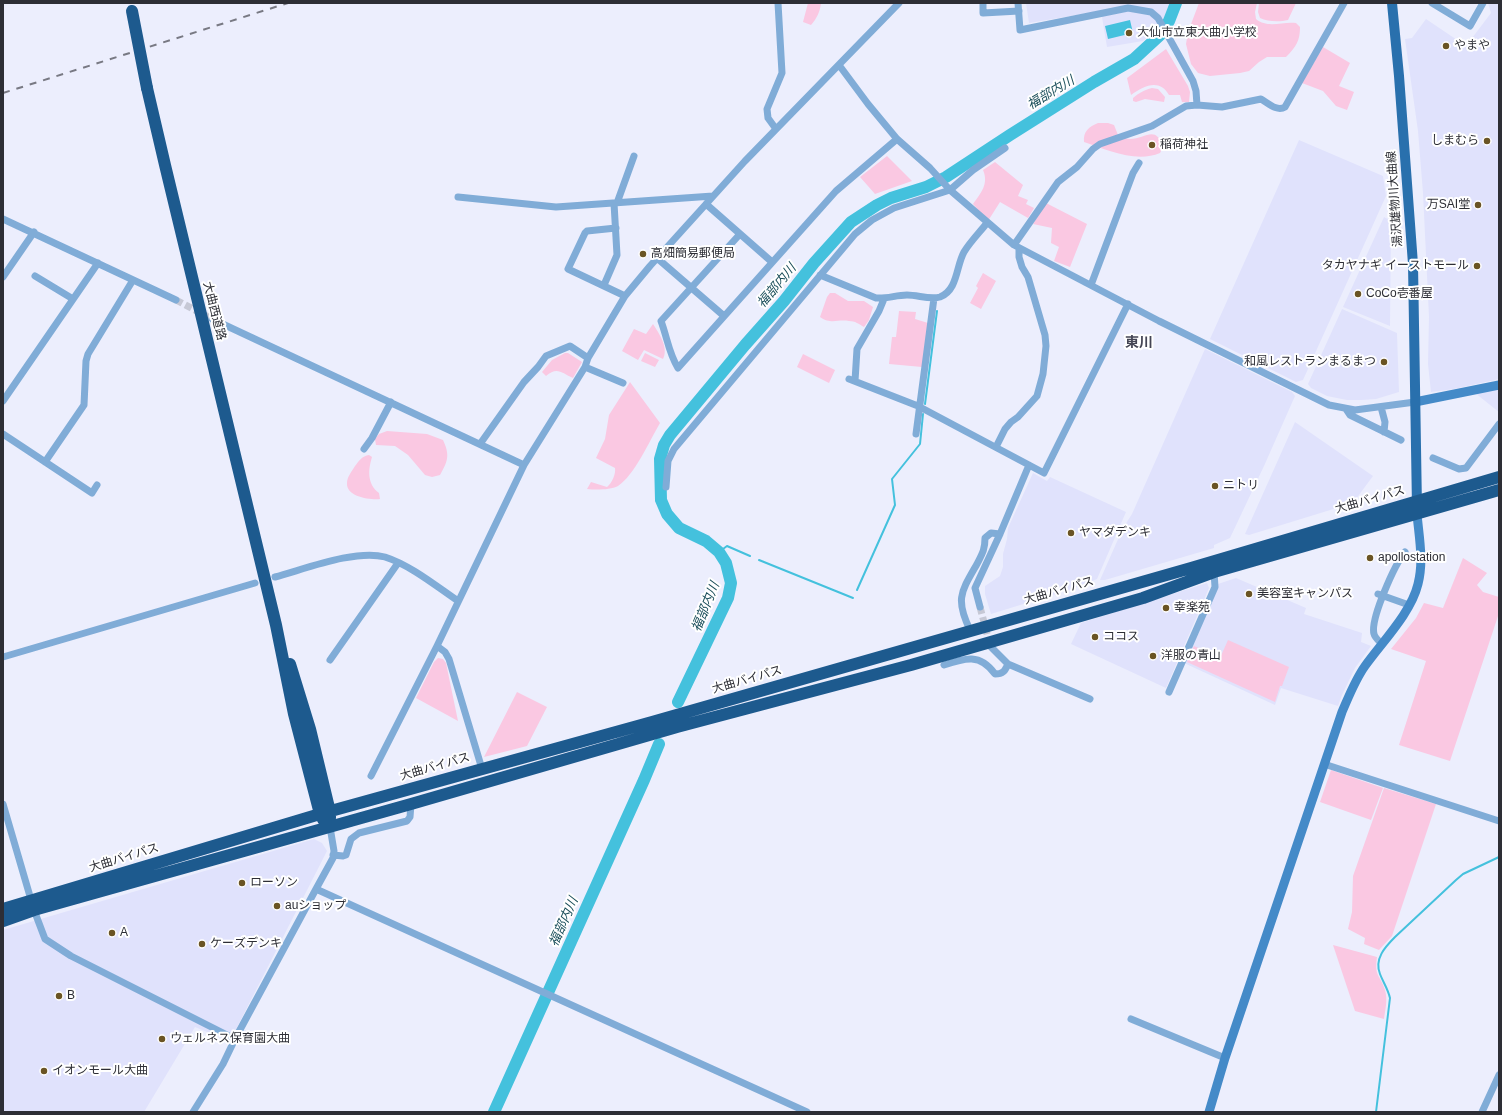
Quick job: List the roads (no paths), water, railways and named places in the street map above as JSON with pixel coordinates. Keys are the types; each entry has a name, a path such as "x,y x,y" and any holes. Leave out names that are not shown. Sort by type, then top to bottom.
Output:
{"highway":[{"name":"大曲西道路","path":"132,7 147,88 276,625 295,679 310,730 325,813 330,827"},
{"name":"大曲バイパス","path":"3,921 32,905 325,813 652,722 1191,568 1499,477"},
{"name":"大曲バイパス","path":"3,909 32,905 330,827 677,727 946,655 1143,598 1214,572 1499,490"}],"main road":[{"name":"湯沢雄物川大曲線","path":"1392,3 1413,264 1417,514"}],"street":[{"path":"776,129 766,114 782,73 778,3"},
{"path":"371,776 437,646 524,465 585,368 588,358 625,296 657,258 745,161 899,3"},
{"path":"983,3 983,13 1019,11"},
{"path":"1018,3 1020,30 1128,8 1151,12 1158,18 1193,81 1197,104"},
{"path":"996,447 1005,428 1018,417 1037,396 1043,374 1045,362 1045,335 1028,277 1022,267 1017,247 1058,182 1077,167 1093,149 1100,144 1152,126 1186,106 1197,104 1222,107 1261,99 1278,109 1282,109 1285,107 1344,3"},
{"path":"1434,3 1470,26 1483,3"},
{"path":"839,65 868,104 897,139 930,168 987,223 1017,247 1159,321 1329,405 1355,410 1415,402 1499,386"},
{"path":"740,234 661,321 672,360 678,368 836,191 897,139"},
{"path":"666,487 668,461 674,449 852,237 872,220 890,210 948,187 1005,148"},
{"path":"604,285 617,255 616,203 634,156"},
{"path":"1091,285 1133,173 1140,163"},
{"path":"458,197 556,207 713,196"},
{"path":"706,204 772,262"},
{"path":"3,219 34,232 176,300"},
{"path":"820,275 876,298 884,299 905,295 934,298 941,297 950,290 954,284 964,252 987,223"},
{"path":"616,228 588,231 585,233 568,269 625,296"},
{"path":"3,277 34,232"},
{"path":"657,258 724,316"},
{"path":"3,401 98,263"},
{"path":"35,276 73,299"},
{"path":"45,462 84,405 86,361 88,354 133,280"},
{"path":"916,434 934,298"},
{"path":"884,299 857,349 852,380 920,407 1044,473 1128,304"},
{"path":"212,319 524,465"},
{"path":"480,444 524,382 538,368 546,356 570,346 588,358"},
{"path":"585,368 623,383"},
{"path":"364,449 372,438 390,402"},
{"path":"1381,407 1385,422 1384,432"},
{"path":"1346,409 1350,415 1401,440"},
{"path":"1433,458 1459,469 1466,468 1499,424"},
{"path":"3,434 92,493 97,485"},
{"path":"980,607 975,588 1029,465"},
{"path":"1209,1112 1225,1058 1342,712 1364,667 1409,605 1418,585 1421,551 1417,514"},
{"path":"970,630 961,605 962,590 985,549 985,538 991,533 1000,534"},
{"path":"1382,644 1376,637 1374,627 1381,595 1392,572 1405,552"},
{"path":"275,577 351,556 370,554 384,557 420,575 458,602"},
{"path":"330,660 398,563"},
{"path":"1169,692 1214,587 1214,572"},
{"path":"3,657 255,583"},
{"path":"1381,595 1409,605"},
{"path":"437,646 445,652 449,659 482,769"},
{"path":"991,647 1008,664 1090,699"},
{"path":"946,655 944,664 972,658 982,661 991,668 995,674 1001,674 1005,671 1008,664"},
{"path":"1324,764 1499,821"},
{"path":"3,804 32,905 45,939 71,956 235,1039"},
{"path":"334,855 346,855 351,839 359,833 407,821 410,817 411,804"},
{"path":"193,1112 223,1064 235,1039 328,868 334,855 330,827"},
{"path":"316,889 807,1112"},
{"path":"1131,1019 1225,1058"},
{"path":"1482,1112 1499,1076"}],"water":[{"path":"1130,20 1133,33 1108,39 1105,26"}],"waterway":[{"name":"福部内川","path":"678,702 728,598 731,583 726,563 719,552 706,541 679,528 667,514 661,500 660,459 664,445 670,435 784,301 814,263 851,222 877,205 891,198 926,187 946,177 1094,82 1134,59 1160,35 1169,21 1176,3"},
{"path":"925,404 937,311"},
{"path":"857,590 895,505 892,479 920,444 923,414"},
{"path":"719,552 727,546 750,556"},
{"path":"759,560 853,598"},
{"name":"福部内川","path":"494,1112 659,744"},
{"path":"1376,1112 1390,998 1380,974 1378,963 1379,958 1395,937 1463,874 1499,857"}],"tunnel":[{"path":"176,300 212,319"},
{"path":"980,607 990,645"}],"railway":[{"path":"3,93 288,3"}],"place":[{"name":"大仙市立東大曲小学校","path":"1129,33"},
{"name":"やまや","path":"1446,46"},
{"name":"しまむら","path":"1487,141"},
{"name":"稲荷神社","path":"1152,145"},
{"name":"万SAI堂","path":"1478,205"},
{"name":"高畑簡易郵便局","path":"643,254"},
{"name":"タカヤナギ イーストモール","path":"1477,266"},
{"name":"CoCo壱番屋","path":"1358,294"},
{"name":"和風レストランまるまつ","path":"1384,362"},
{"name":"ニトリ","path":"1215,486"},
{"name":"ヤマダデンキ","path":"1071,533"},
{"name":"apollostation","path":"1370,558"},
{"name":"美容室キャンパス","path":"1249,594"},
{"name":"幸楽苑","path":"1166,608"},
{"name":"ココス","path":"1095,637"},
{"name":"洋服の青山","path":"1153,656"},
{"name":"ローソン","path":"242,883"},
{"name":"auショップ","path":"277,906"},
{"name":"A","path":"112,933"},
{"name":"ケーズデンキ","path":"202,944"},
{"name":"B","path":"59,996"},
{"name":"ウェルネス保育園大曲","path":"162,1039"},
{"name":"イオンモール大曲","path":"44,1071"}],"district":[{"name":"東川","path":"1139,343"}]}
